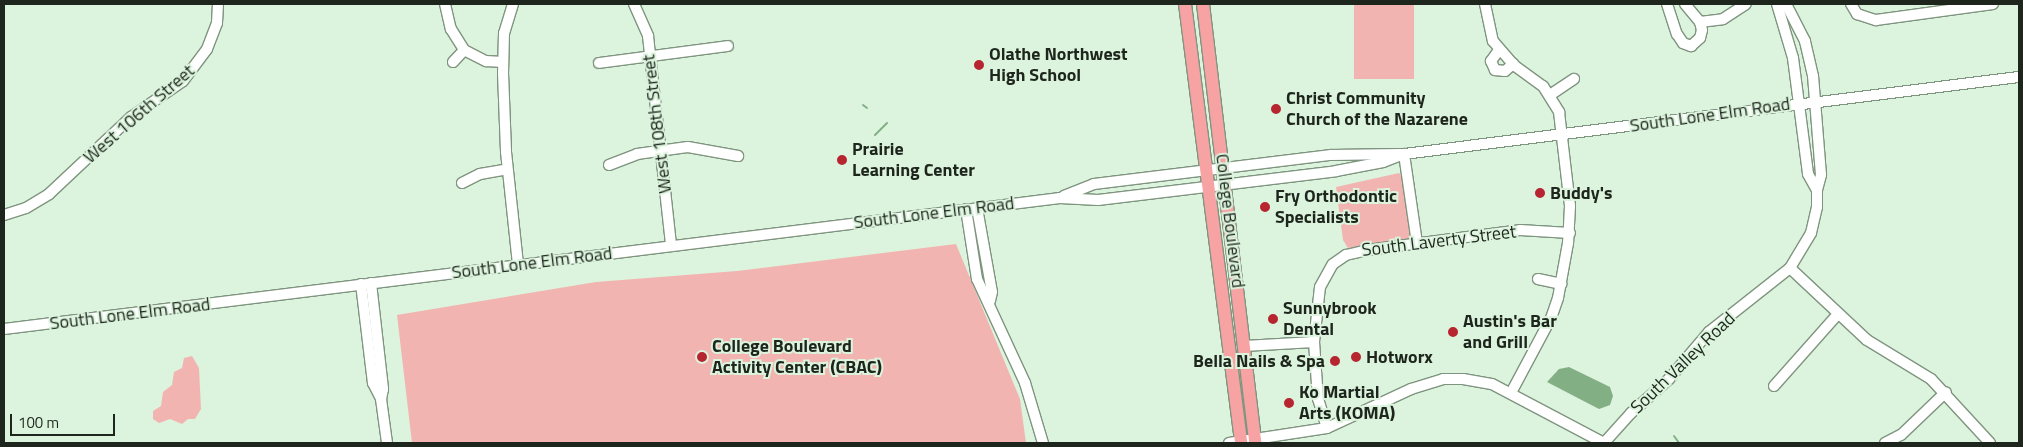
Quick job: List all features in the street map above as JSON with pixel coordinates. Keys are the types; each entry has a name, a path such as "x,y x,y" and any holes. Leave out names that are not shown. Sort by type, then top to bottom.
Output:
{"main road":[{"name":"College Boulevard","path":"1185,4 1237,443"},
{"name":"College Boulevard","path":"1203,4 1255,442"}],"street":[{"name":"West 106th Street","path":"4,215 26,208 49,194 131,117 183,81 207,49 216,23 218,4"},
{"path":"445,4 451,29 464,50 486,61 503,62"},
{"path":"513,4 505,29 503,62 507,169 518,265"},
{"name":"West 108th Street","path":"634,4 648,36 672,246"},
{"path":"1485,4 1489,32 1499,50 1550,95 1559,112 1570,233 1561,284 1550,318 1511,392"},
{"path":"1667,4 1683,43 1691,46 1700,38 1700,22 1685,4"},
{"path":"1700,22 1723,19 1746,4"},
{"path":"1777,4 1788,38 1799,102 1808,174 1817,190"},
{"name":"South Valley Road","path":"1604,443 1631,413 1670,379 1709,332 1790,268 1811,234 1821,175 1815,101 1805,41 1786,4"},
{"path":"1851,4 1857,14 1876,20 1994,4"},
{"path":"599,64 649,54 728,46"},
{"path":"452,62 464,50"},
{"path":"1499,50 1491,60 1495,70 1505,71 1513,64"},
{"name":"South Lone Elm Road","path":"1060,198 1094,184 1331,155 1403,154 1799,102 2019,76"},
{"path":"1550,95 1574,79"},
{"path":"609,165 624,157 660,150 702,147 738,156"},
{"path":"1403,154 1417,243"},
{"name":"South Lone Elm Road","path":"4,329 1060,198 1098,200 1336,171 1383,162 1403,154"},
{"path":"462,183 480,174 507,169"},
{"path":"972,209 992,292 990,301 1032,401 1042,443"},
{"name":"South Laverty Street","path":"1327,428 1318,399 1314,342 1320,287 1333,264 1351,253 1417,243 1520,230 1570,233"},
{"path":"1790,268 1837,315 1867,340 1909,364 1946,392 1990,443"},
{"path":"1538,279 1561,284"},
{"path":"366,284 383,389 381,399 387,443"},
{"path":"1774,386 1837,315"},
{"path":"1244,346 1314,342"},
{"path":"1237,443 1255,442 1327,428 1411,389 1443,379 1478,380 1511,392 1604,443"},
{"path":"1885,443 1901,435 1946,392"}],"shaded area":[{"path":"1354,4 1414,4 1414,79 1354,79"},
{"path":"1399,173 1404,179 1411,235 1407,241 1348,248 1343,240 1336,187"},
{"name":"College Boulevard Activity Center (CBAC)","path":"956,244 1020,399 1026,443 412,443 397,315 596,282 737,271"},
{"path":"192,356 199,368 201,409 195,419 188,419 182,424 170,419 159,423 153,419 153,411 161,406 163,392 172,385 174,372 182,368 184,358"},
{"path":"1569,367 1610,387 1613,396 1610,405 1599,409 1547,382 1559,369"}],"waterway":[{"path":"863,105 867,108"},
{"path":"875,135 887,123"},
{"path":"1674,436 1679,443"}],"place":[{"name":"Olathe Northwest High School","path":"979,65"},
{"name":"Christ Community Church of the Nazarene","path":"1276,109"},
{"name":"Prairie Learning Center","path":"842,160"},
{"name":"Buddy's","path":"1540,193"},
{"name":"Fry Orthodontic Specialists","path":"1265,207"},
{"name":"Sunnybrook Dental","path":"1273,319"},
{"name":"Austin's Bar and Grill","path":"1453,332"},
{"name":"College Boulevard Activity Center (CBAC)","path":"702,357"},
{"name":"Hotworx","path":"1356,357"},
{"name":"Bella Nails & Spa","path":"1335,361"},
{"name":"Ko Martial Arts (KOMA)","path":"1289,403"}]}
